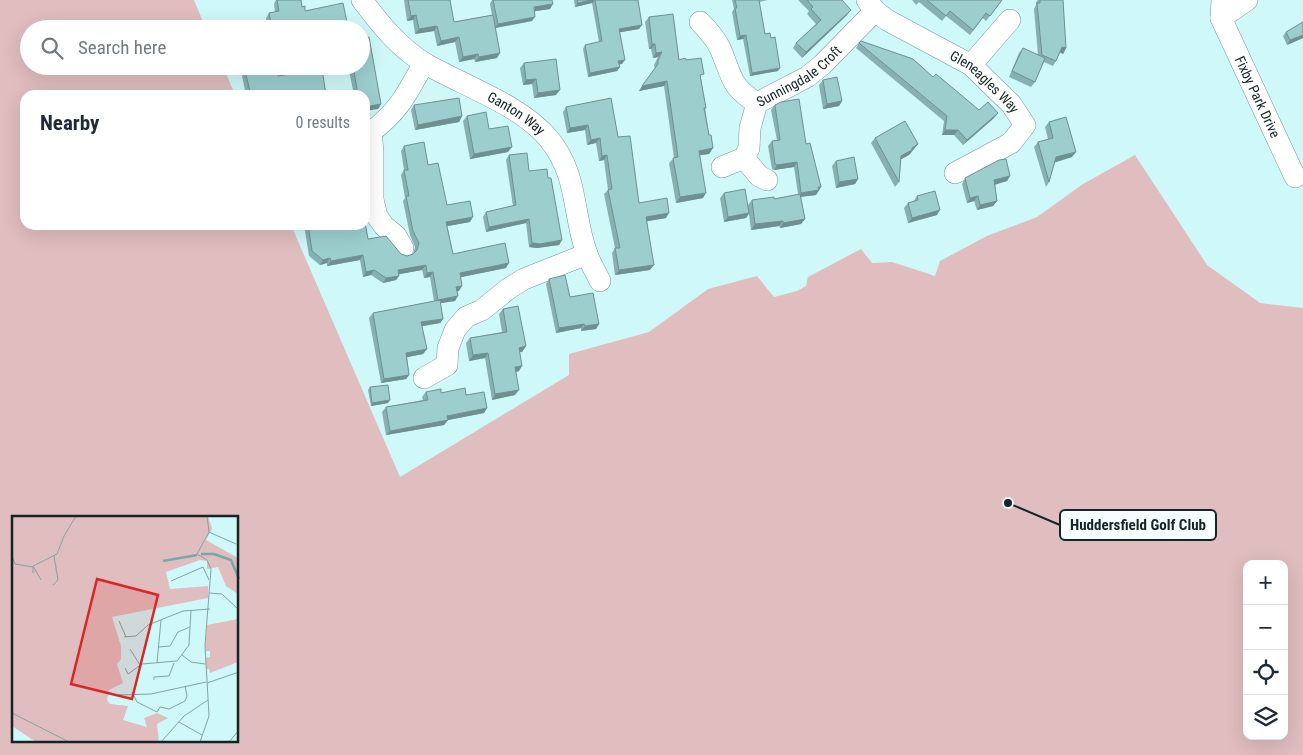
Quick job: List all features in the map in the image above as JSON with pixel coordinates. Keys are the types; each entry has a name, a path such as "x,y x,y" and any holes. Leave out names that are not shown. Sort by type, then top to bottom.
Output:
{"street":[{"name":"Ganton Way","path":"362,0 388,34 424,63 494,99 536,126 548,138 568,170 587,254 600,281"},
{"path":"1221,9 1246,0"},
{"name":"Gleneagles Way","path":"871,6 887,20 971,65 1011,104 1025,125 1011,143 955,173"},
{"name":"Sunningdale Croft","path":"744,158 748,148 750,128 757,103 807,77 822,65 871,6"},
{"name":"Fixby Park Drive","path":"1221,9 1295,177"},
{"path":"971,65 1010,20"},
{"path":"700,22 720,48 727,70 741,94 757,103"},
{"path":"370,130 391,116 400,106 424,63"},
{"path":"370,138 374,152 370,194"},
{"path":"722,167 744,158 759,176 766,180"},
{"path":"370,206 384,226 396,236 403,248"},
{"path":"424,378 454,370 448,348 455,330 466,317 482,310 524,279 587,254"}],"shaded area":[{"path":"0,0 194,0 202,20 20,20 20,75 227,75 233,90 20,90 20,230 293,230 400,477 569,375 569,354 649,332 708,289 757,276 774,297 797,291 806,286 808,277 861,249 872,263 892,262 935,276 940,261 987,236 1037,217 1083,184 1135,155 1207,265 1260,303 1303,308 1303,755 0,755"}],"building":[{"path":"277,0 301,0 302,7 305,6 305,11 343,3 347,20 270,20 269,13 279,11"},
{"path":"408,0 450,0 454,22 493,15 500,53 479,57 478,54 463,57 459,37 441,41 437,26 419,29 416,15 411,16"},
{"path":"493,0 552,0 553,4 534,7 535,17 498,24"},
{"path":"577,0 592,0 578,3"},
{"path":"595,0 638,0 642,25 619,29 625,60 618,61 620,67 590,73 585,45 602,41"},
{"path":"735,0 759,0 765,34 770,33 771,38 775,37 780,68 752,73 746,35 740,36"},
{"path":"807,0 842,0 851,10 806,52 796,43 821,20 811,9 813,7"},
{"path":"927,0 1002,0 990,16 986,13 973,30 950,11 946,16"},
{"path":"1040,0 1063,0 1066,48 1062,47 1056,61 1042,55 1037,3 1040,3"},
{"path":"673,14 679,60 701,58 704,74 700,75 706,108 704,108 713,148 699,151 706,193 680,197 673,158 678,157 667,81 642,86 658,64 662,52 656,53 655,44 652,44 649,17"},
{"path":"1303,22 1303,35 1290,40 1286,32"},
{"path":"861,41 913,59 933,77 936,74 979,110 988,102 998,113 967,140 958,130 945,130 947,116 859,43"},
{"path":"370,43 381,104 370,106 370,90 357,90 355,75 370,75"},
{"path":"1023,48 1045,58 1035,82 1012,71"},
{"path":"556,59 560,90 538,93 536,79 526,80 524,63"},
{"path":"246,75 323,75 325,90 250,90"},
{"path":"837,77 842,101 827,104 823,80"},
{"path":"459,98 462,116 418,125 414,105"},
{"path":"611,98 618,137 630,136 639,203 667,198 669,213 646,217 654,265 619,270 615,248 620,248 608,190 612,189 607,155 602,156 600,138 591,140 588,125 570,128 566,107"},
{"path":"799,99 806,144 810,143 821,187 818,187 819,190 801,193 797,162 775,164 772,141 780,140 775,105"},
{"path":"486,112 489,129 508,126 512,147 474,154 467,116"},
{"path":"1066,117 1076,152 1056,157 1049,182 1038,142 1053,138 1049,122"},
{"path":"905,121 918,144 901,156 899,182 875,138"},
{"path":"424,142 428,165 438,163 447,205 470,201 473,217 446,222 453,254 505,243 509,263 460,273 462,286 456,287 458,296 438,300 433,272 427,273 426,265 398,270 399,276 386,278 374,270 366,272 363,255 331,261 330,258 323,260 312,251 309,230 366,230 368,239 386,236 401,254 407,256 417,250 419,243 413,231 406,196 409,196 404,170 408,170 404,146"},
{"path":"527,153 529,171 547,169 548,178 551,178 562,240 540,244 532,243 529,219 489,227 486,212 516,205 509,155"},
{"path":"854,157 858,179 839,182 836,161"},
{"path":"1006,159 1010,176 994,180 997,201 980,205 978,196 970,198 965,178 999,160"},
{"path":"745,189 749,213 728,217 724,193"},
{"path":"935,191 940,210 912,218 908,203 918,200 917,196"},
{"path":"800,194 805,219 783,223 783,221 755,224 752,200 774,197 774,199"},
{"path":"565,275 570,297 593,293 599,324 559,328 549,279"},
{"path":"440,300 443,319 421,322 427,349 406,353 409,375 384,379 373,313"},
{"path":"518,306 526,346 519,348 522,366 515,367 519,390 495,394 488,353 473,355 470,338 507,332 503,309"},
{"path":"388,385 390,400 372,403 370,387"},
{"path":"465,388 466,395 484,392 487,408 447,416 448,420 390,431 386,407 428,400 426,392 441,389 441,393"}],"place":[{"name":"Huddersfield Golf Club","path":"1008,503"}]}
